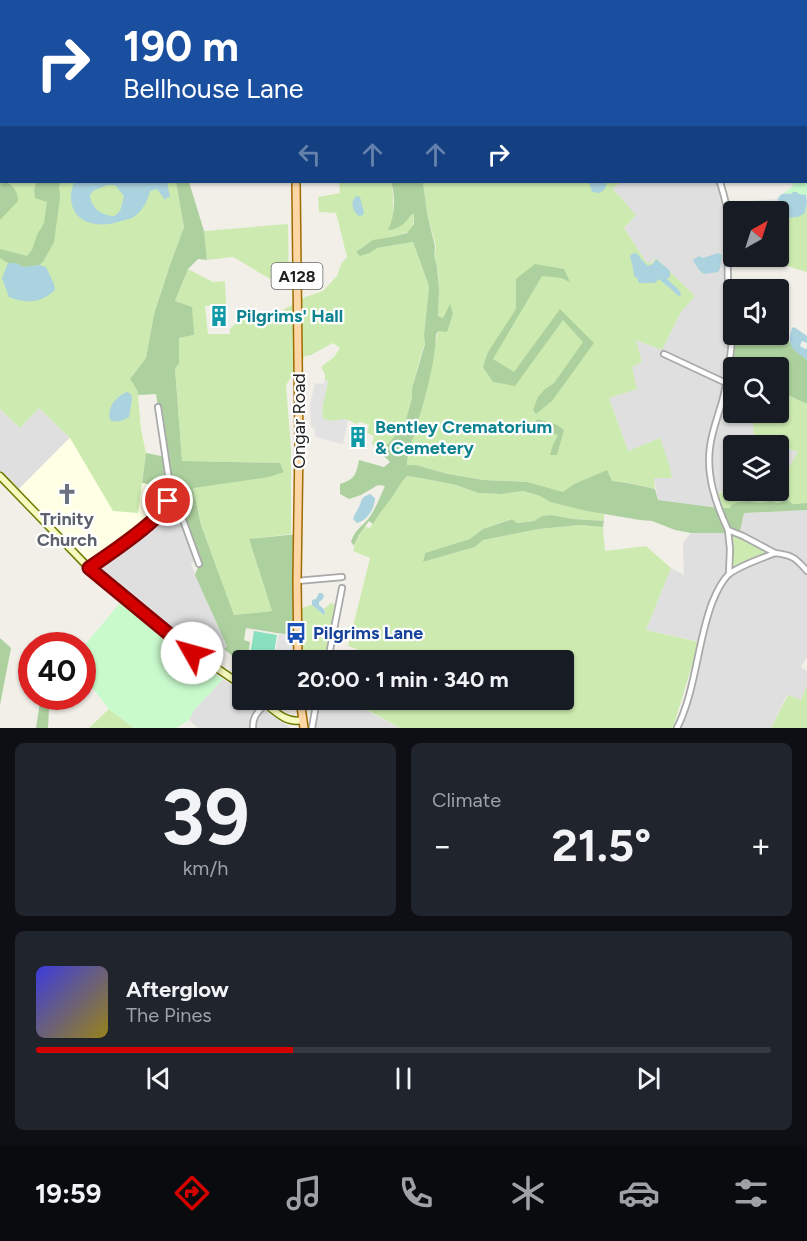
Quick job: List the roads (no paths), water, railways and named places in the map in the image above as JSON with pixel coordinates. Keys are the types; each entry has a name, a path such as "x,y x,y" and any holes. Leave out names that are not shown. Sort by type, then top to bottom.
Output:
{"main road":[{"name":"Ongar Road","path":"296,183 299,444 298,650"}],"street":[{"path":"720,183 729,221 727,264 733,320 729,357"},
{"path":"664,354 723,382"},
{"path":"723,401 710,447 710,468 712,492 728,530 729,574"},
{"path":"89,568 122,545 168,505 169,480 158,407"},
{"path":"0,476 89,568 192,653 232,679"},
{"path":"168,501 179,509 199,564"},
{"path":"728,530 775,553 791,556 807,571"},
{"path":"677,728 684,711 707,615 721,584 729,574 775,553"},
{"path":"297,580 342,577"},
{"path":"330,650 342,588"},
{"path":"253,728 253,719 258,710"},
{"path":"274,710 287,720 303,724"},
{"path":"312,728 315,710"}],"water":[{"path":"74,183 167,183 170,197 165,200 157,189 150,191 144,206 132,218 98,224 84,221 79,217 74,211 71,195","holes":["107,185 115,185 124,196 120,211 115,216 106,215 98,210 92,204 90,195 93,191"]},
{"path":"589,183 607,183 605,189 600,193 592,192"},
{"path":"797,192 806,195 805,213 798,217 789,218 789,201 778,201 781,195"},
{"path":"356,196 360,197 363,215 359,216 353,209 352,204"},
{"path":"633,253 638,254 648,266 656,259 670,271 670,277 667,279 678,289 680,297 659,279 655,283 639,283 634,276 630,256"},
{"path":"718,253 722,255 718,272 704,274 693,260 699,256 703,258"},
{"path":"8,263 16,263 24,267 39,265 46,267 55,290 45,298 34,301 22,301 9,297 2,278"},
{"path":"794,327 807,336 807,343 802,341 800,346 807,348 807,360 790,344 790,334"},
{"path":"127,392 131,394 132,399 129,417 120,421 110,420 109,415 113,403"},
{"path":"370,494 375,498 372,510 364,520 357,523 353,519 354,516 362,499"},
{"path":"319,593 324,596 319,605 324,609 324,615 312,605 312,600 316,599"}],"place":[{"name":"Pilgrims' Hall","path":"219,316"},
{"name":"Bentley Crematorium & Cemetery","path":"358,437"},
{"name":"Trinity Church","path":"67,494"},
{"name":"Pilgrims Lane","path":"296,633"}]}
